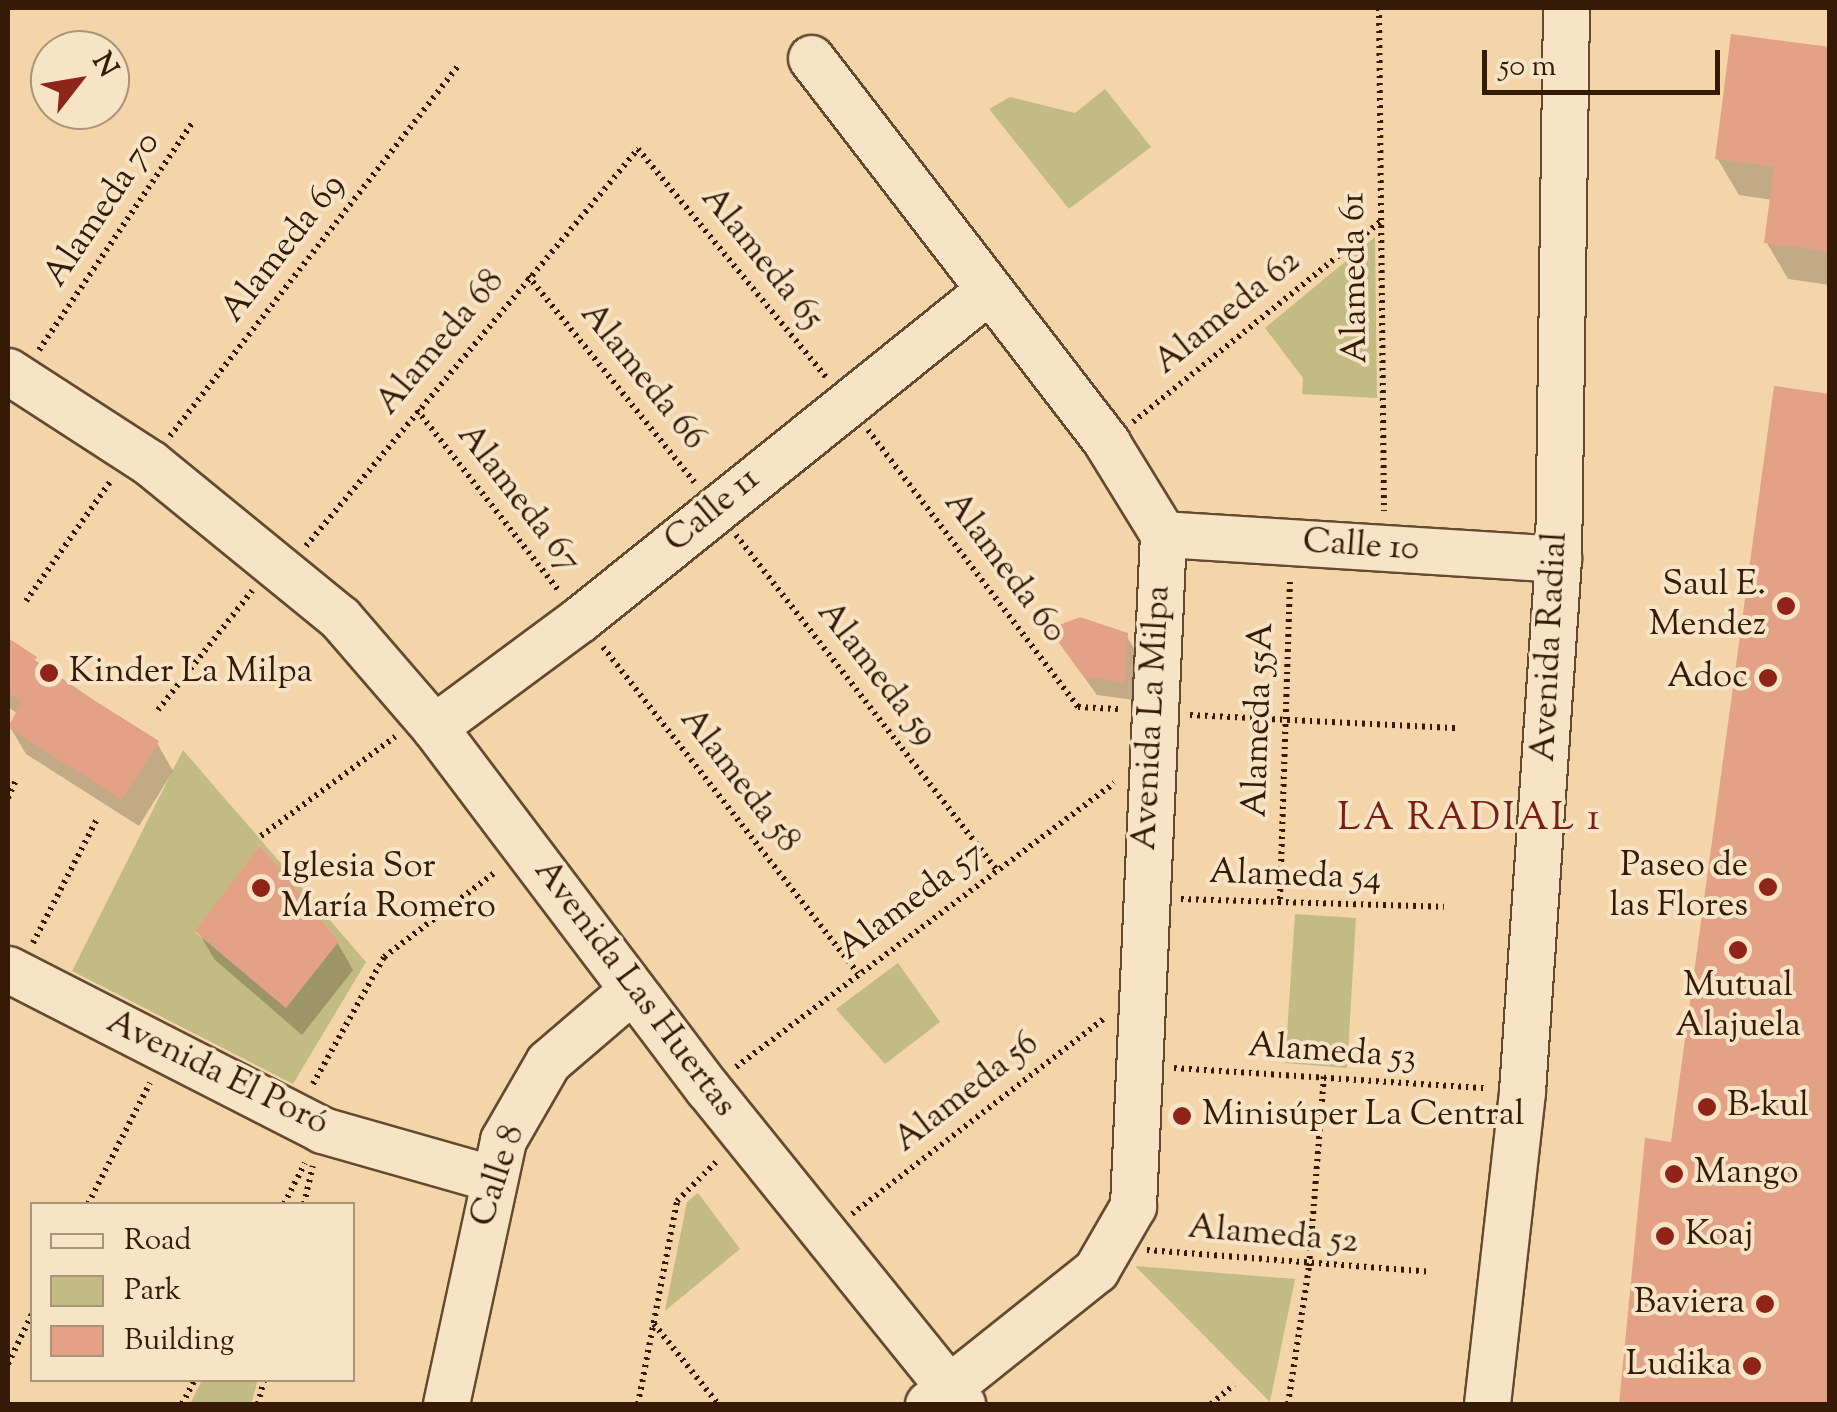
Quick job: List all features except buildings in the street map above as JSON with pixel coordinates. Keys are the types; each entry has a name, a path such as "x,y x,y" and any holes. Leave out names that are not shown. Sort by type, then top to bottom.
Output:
{"street":[{"name":"Avenida Radial","path":"1487,1404 1522,1090 1558,560 1566,8"},
{"name":"Avenida La Milpa","path":"811,58 1107,443 1163,534 1148,758 1133,1206 1096,1270 946,1399"},
{"name":"Calle 11","path":"429,722 580,619 845,400 989,290"},
{"name":"Avenida Las Huertas","path":"15,373 140,457 340,618 429,722 946,1399"},
{"name":"Calle 10","path":"1163,534 1558,560"},
{"name":"Avenida El Poró","path":"12,972 309,1124 490,1178"},
{"name":"Calle 8","path":"446,1404 490,1178 503,1140 548,1062 632,990"}],"path":[{"name":"Alameda 61","path":"1379,8 1384,548"},
{"name":"Alameda 69","path":"26,601 458,66"},
{"name":"Alameda 70","path":"15,373 192,123"},
{"name":"Alameda 68","path":"158,710 638,149"},
{"name":"Alameda 65","path":"638,149 845,400"},
{"name":"Alameda 62","path":"1107,443 1380,221"},
{"name":"Alameda 66","path":"528,276 716,509"},
{"name":"Alameda 60","path":"845,400 1078,707 1283,724 1459,728"},
{"name":"Alameda 67","path":"417,410 580,619"},
{"name":"Alameda 59","path":"716,509 997,870"},
{"name":"Alameda 55A","path":"1280,900 1291,542"},
{"name":"Alameda 58","path":"580,619 858,973"},
{"path":"262,836 429,722"},
{"name":"Alameda 57","path":"708,1089 1148,758"},
{"path":"8,798 17,778"},
{"path":"12,972 98,819"},
{"path":"285,1202 309,1124 384,957 526,850"},
{"name":"Alameda 54","path":"1144,899 1444,907"},
{"name":"Alameda 56","path":"823,1236 1142,990"},
{"path":"89,1202 166,1051"},
{"name":"Alameda 53","path":"1138,1066 1522,1090"},
{"path":"1288,1404 1309,1266 1324,1077"},
{"path":"638,1404 678,1201 744,1133"},
{"name":"Alameda 52","path":"1112,1246 1309,1266 1430,1272"},
{"path":"8,1364 30,1318"},
{"path":"654,1323 718,1404"},
{"path":"182,1404 194,1382"},
{"path":"1211,1404 1234,1385"}],"green space":[{"path":"1105,89 1151,147 1069,209 989,109 1010,97 1075,113"},
{"path":"1375,237 1377,398 1302,394 1303,378 1265,328"},
{"path":"183,750 366,962 293,1084 72,971","holes":["260,845 339,941 286,1008 195,932"]},
{"path":"1295,914 1356,918 1347,1068 1285,1063"},
{"path":"898,963 940,1022 885,1064 836,1009"},
{"path":"698,1193 740,1249 665,1311 687,1202"},
{"path":"1135,1266 1295,1279 1270,1402"},
{"path":"201,1382 257,1382 251,1404 190,1404"}],"place":[{"name":"Saul E. Mendez","path":"1786,606"},
{"name":"Kinder La Milpa","path":"49,673"},
{"name":"Adoc","path":"1768,678"},
{"name":"Paseo de las Flores","path":"1768,887"},
{"name":"Iglesia Sor María Romero","path":"261,888"},
{"name":"Mutual Alajuela","path":"1738,950"},
{"name":"B-kul","path":"1707,1107"},
{"name":"Minisúper La Central","path":"1182,1116"},
{"name":"Mango","path":"1674,1174"},
{"name":"Koaj","path":"1665,1236"},
{"name":"Baviera","path":"1765,1304"},
{"name":"Ludika","path":"1752,1366"}],"district":[{"name":"LA RADIAL 1","path":"1470,821"}]}
